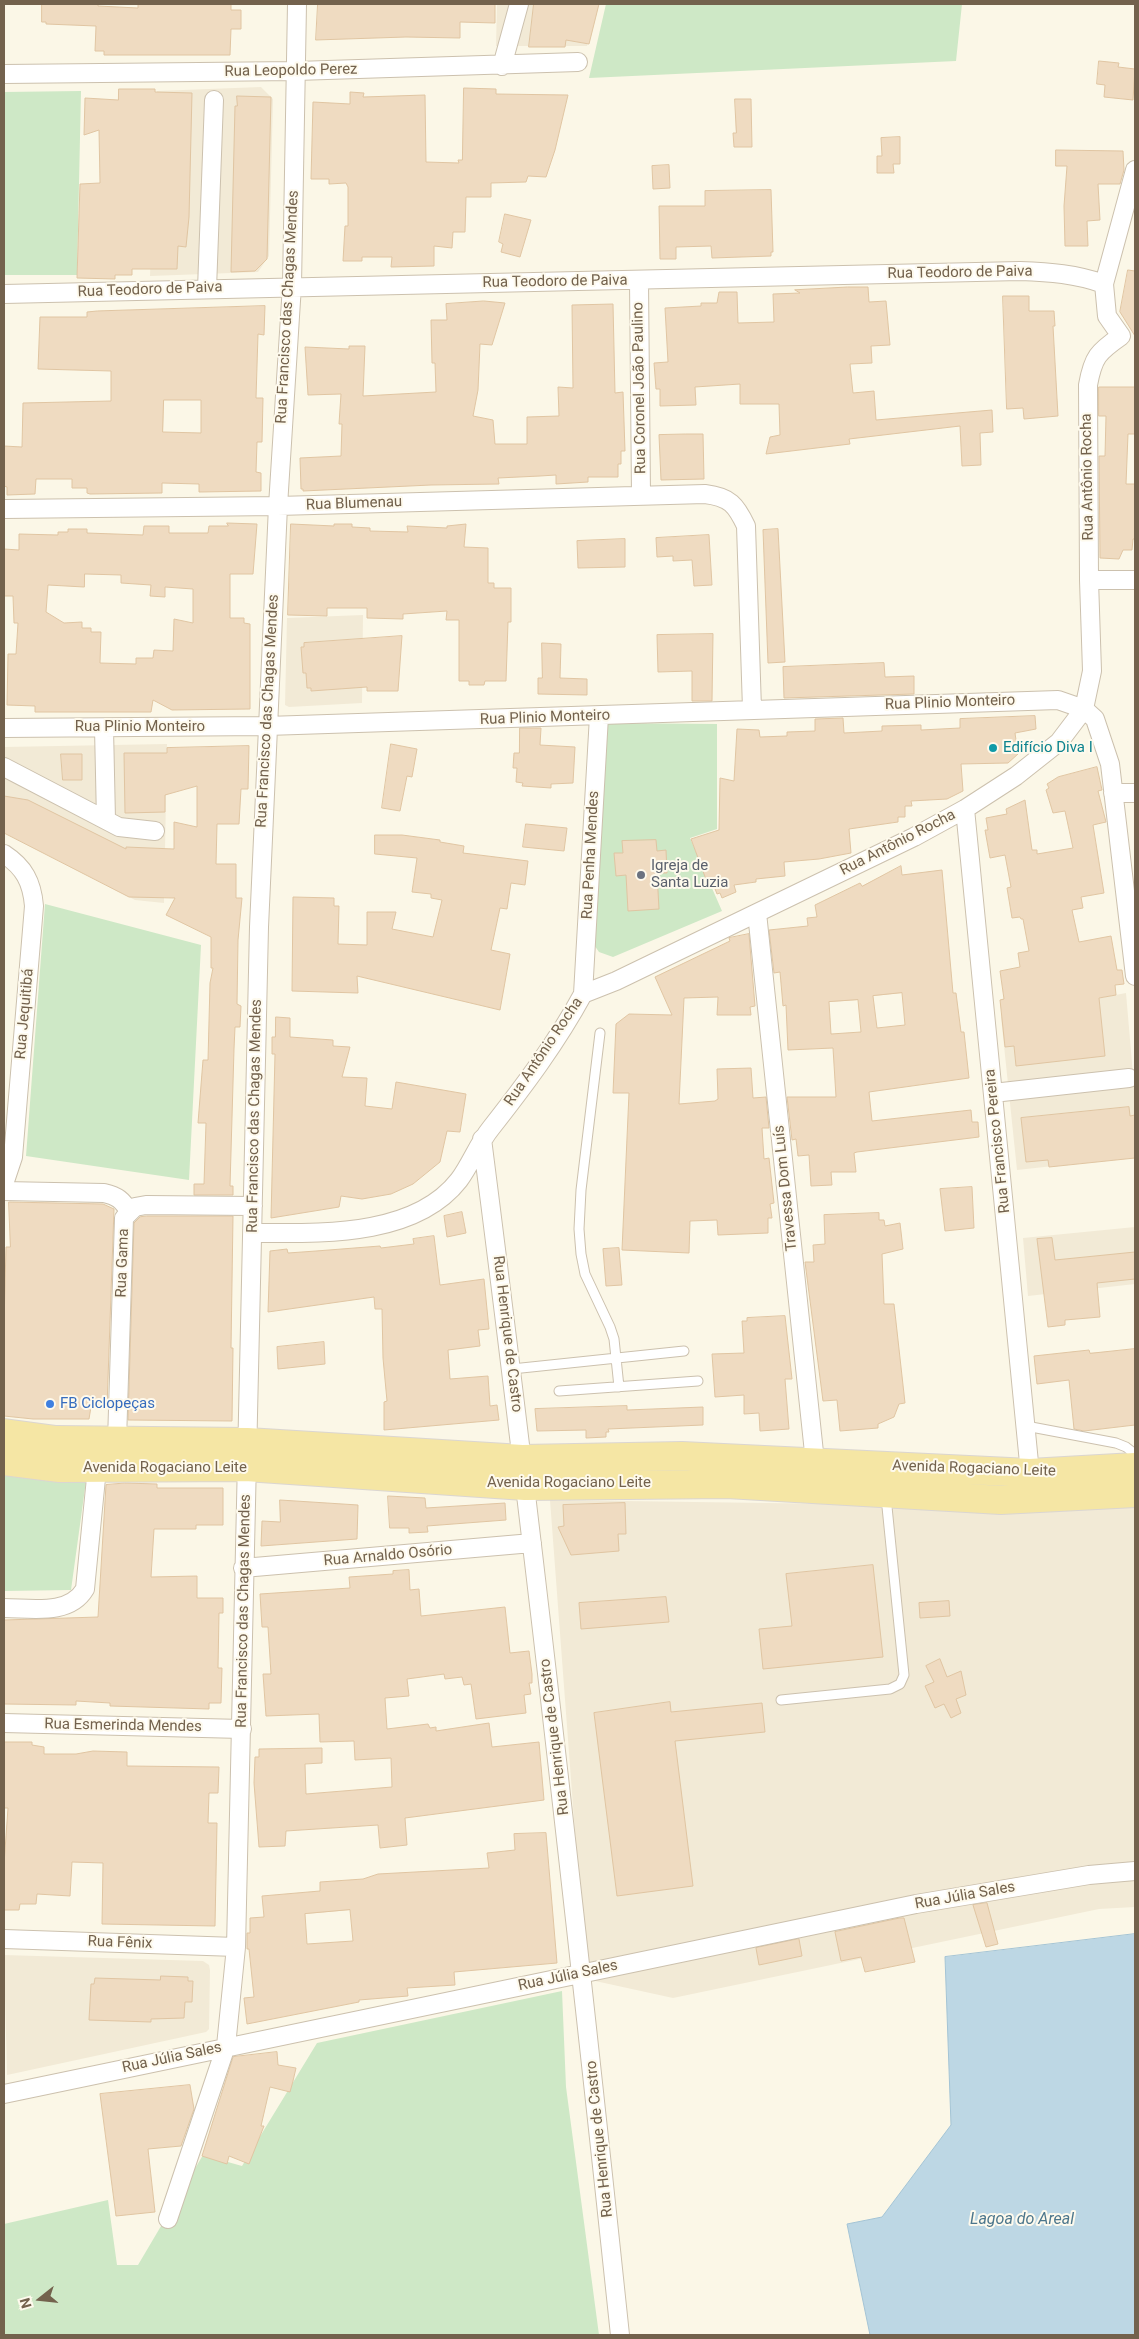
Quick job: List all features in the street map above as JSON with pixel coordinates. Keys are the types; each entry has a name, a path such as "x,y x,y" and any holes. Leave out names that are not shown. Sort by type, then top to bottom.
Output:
{"main road":[{"name":"Avenida Rogaciano Leite","path":"4,1433 56,1440 117,1441 246,1454 525,1486 727,1484 1001,1500 1135,1493"},
{"name":"Avenida Rogaciano Leite","path":"4,1461 47,1467 97,1468 246,1454 522,1459 682,1456 1030,1473 1135,1467"}],"street":[{"name":"Rua Francisco das Chagas Mendes","path":"168,2219 226,2046 236,1947 242,1728 243,1568 253,1233 259,927 278,506 292,286 297,4"},
{"path":"502,66 519,4"},
{"name":"Rua Leopoldo Perez","path":"4,74 296,71 502,66 578,62"},
{"path":"208,289 214,100"},
{"name":"Rua Antônio Rocha","path":"253,1233 364,1229 408,1215 438,1198 459,1180 482,1139 515,1097 569,1020 583,994 616,981 914,837 966,809 1046,755 1059,742 1084,709 1092,671 1089,580 1088,385 1095,357 1103,348 1128,337 1108,316 1104,284 1135,170"},
{"name":"Rua Teodoro de Paiva","path":"4,294 1020,271 1083,277 1104,284"},
{"name":"Rua Coronel João Paulino","path":"639,281 641,496"},
{"name":"Rua Blumenau","path":"4,509 278,506 705,494 720,496 736,506 746,526 752,709"},
{"path":"1089,580 1135,580"},
{"name":"Rua Plinio Monteiro","path":"4,728 267,726 1058,700 1084,709"},
{"path":"1084,709 1094,719 1110,764 1135,976"},
{"name":"Rua Penha Mendes","path":"583,994 600,716"},
{"path":"104,728 106,820"},
{"path":"4,767 119,827 155,831"},
{"path":"1113,793 1135,793"},
{"name":"Rua Francisco Pereira","path":"966,809 1030,1473"},
{"name":"Rua Jequitibá","path":"4,854 25,873 30,883 34,906 13,1156 4,1184"},
{"name":"Travessa Dom Luís","path":"757,913 815,1462"},
{"path":"993,1093 1129,1078"},
{"name":"Rua Henrique de Castro","path":"482,1139 512,1369 582,1973 620,2335"},
{"path":"4,1191 104,1193 116,1196 124,1202 129,1212"},
{"name":"Rua Gama","path":"117,1441 124,1218 136,1207 146,1205 253,1206"},
{"path":"4,1608 65,1607 80,1597 85,1589 97,1468"},
{"name":"Rua Arnaldo Osório","path":"243,1568 532,1543"},
{"name":"Rua Esmerinda Mendes","path":"4,1723 242,1728"},
{"name":"Rua Júlia Sales","path":"4,2094 226,2046 916,1904 1089,1875 1135,1871"},
{"name":"Rua Fênix","path":"4,1939 236,1947"}],"lane":[{"path":"600,1033 581,1190 579,1229 585,1274 610,1327 619,1387"},
{"path":"512,1369 684,1351"},
{"path":"559,1391 698,1380"},
{"path":"1026,1426 1116,1444 1126,1447 1135,1454"},
{"path":"781,1700 890,1689 900,1684 904,1675 886,1494"}],"shaded area":[{"path":"497,4 599,4 587,46 496,46"},
{"path":"261,87 273,99 269,256 258,272 150,276 157,91"},
{"path":"363,615 362,703 289,707 285,705 287,618"},
{"path":"167,744 164,903 135,900 4,831 4,747"},
{"path":"1126,993 1135,1098 1135,1157 1017,1170 1001,1017"},
{"path":"1135,1227 1135,1284 1028,1296 1023,1238"},
{"path":"550,1500 839,1504 1041,1512 1135,1505 1135,1907 1099,1909 673,1998 586,1979"},
{"path":"4,1955 203,1961 209,1965 210,1970 209,2029 206,2032 7,2075"}],"green space":[{"path":"606,4 962,4 956,61 589,78"},
{"path":"81,91 77,275 4,275 4,92"},
{"path":"607,723 717,724 717,829 690,838 722,911 613,957 599,952 592,942"},
{"path":"45,904 201,945 189,1180 26,1156"},
{"path":"4,1475 86,1481 71,1590 4,1591"},
{"path":"562,1991 566,2087 599,2335 4,2335 4,2224 108,2200 117,2265 138,2265 203,2155 242,2166 317,2043"}],"water":[{"name":"Lagoa do Areal","path":"1135,1934 1135,2335 870,2335 847,2224 882,2217 951,2125 945,1957"}],"building":[{"path":"42,4 98,4 98,6 138,8 138,4 231,4 231,10 241,10 241,29 231,29 230,55 104,55 104,51 95,51 96,26 46,24 46,22 42,22"},
{"path":"318,4 495,4 495,23 460,22 460,38 406,37 316,40"},
{"path":"534,4 599,4 589,44 566,40 565,47 529,47"},
{"path":"1099,61 1119,63 1118,67 1135,69 1133,100 1104,97 1105,85 1097,84"},
{"path":"464,88 496,89 496,94 568,95 555,150 546,177 528,176 526,182 491,183 491,197 466,197 465,232 453,232 452,248 434,246 434,266 391,267 392,257 362,257 362,261 343,261 345,226 348,226 348,187 346,183 329,184 329,179 311,179 313,102 350,104 350,92 364,93 363,97 425,95 426,162 459,163 458,160 462,160"},
{"path":"119,89 155,89 155,92 192,93 189,217 186,247 178,246 177,269 132,269 132,275 115,275 115,279 77,278 80,184 100,183 99,130 84,135 85,98 118,100"},
{"path":"237,96 271,97 267,259 255,271 231,272 235,106 237,106"},
{"path":"735,99 751,99 752,147 734,147 733,133 736,133"},
{"path":"900,137 900,164 893,164 894,173 877,173 877,156 882,156 881,138"},
{"path":"1056,150 1123,151 1124,170 1120,184 1098,184 1100,220 1087,221 1088,246 1065,246 1064,206 1067,166 1056,166"},
{"path":"669,165 670,188 653,189 652,166"},
{"path":"771,190 773,252 771,252 771,256 712,258 711,246 676,247 676,259 660,259 659,206 705,206 705,191"},
{"path":"505,214 531,220 520,257 501,252 503,244 499,242"},
{"path":"1128,270 1135,271 1135,336 1120,312"},
{"path":"868,287 869,302 886,301 890,345 871,346 872,363 850,364 853,393 874,391 876,420 992,410 993,432 980,433 981,465 962,466 960,426 849,439 850,444 766,454 770,437 780,435 779,404 740,404 740,384 695,387 696,405 660,406 660,389 656,389 654,363 668,362 665,308 701,306 701,303 717,303 719,292 737,292 738,323 774,322 773,294 800,293 795,290"},
{"path":"1003,296 1029,296 1029,311 1054,311 1055,326 1053,326 1058,416 1024,419 1023,408 1007,409"},
{"path":"484,301 505,303 492,345 480,344 478,390 473,416 493,420 495,444 527,444 527,417 559,416 558,387 573,388 572,305 613,304 615,393 623,392 625,451 621,451 618,477 588,477 588,482 556,484 556,475 498,478 499,484 303,491 301,489 300,458 341,456 342,424 339,424 341,394 308,395 305,347 349,349 349,346 365,346 363,396 436,392 435,363 432,363 431,320 447,320 446,304"},
{"path":"265,306 264,335 258,334 256,398 263,398 262,442 257,442 256,472 261,473 261,491 199,492 199,484 162,483 162,493 90,494 87,493 87,488 72,488 72,479 36,479 35,494 7,495 7,487 4,486 4,446 22,447 23,403 111,401 111,371 38,369 40,317 87,317 87,312","holes":["164,400 201,400 201,433 163,432"]},
{"path":"1099,387 1135,387 1135,434 1128,434 1126,484 1135,484 1135,539 1133,539 1132,550 1123,550 1119,559 1100,558 1099,456 1105,456 1106,416 1099,416"},
{"path":"703,434 704,479 661,480 659,435"},
{"path":"227,523 257,524 253,574 230,574 230,618 244,618 244,623 250,624 250,709 172,710 153,700 151,712 35,712 35,706 7,705 8,654 16,654 18,623 14,623 13,596 4,596 4,549 19,550 19,534 58,535 58,532 68,532 68,529 87,529 87,533 143,535 144,526 169,526 169,533 208,533 209,526 228,526","holes":["85,574 121,575 121,583 151,585 150,596 165,597 165,587 193,589 193,623 174,619 173,651 154,650 153,658 136,658 136,664 100,663 101,632 91,632 91,628 82,628 82,622 64,623 46,612 48,585 84,587"]},
{"path":"291,524 334,526 334,524 352,524 352,527 370,528 370,531 408,532 407,526 447,528 447,526 466,524 464,547 488,548 488,583 494,583 494,588 511,588 511,622 508,622 506,681 485,681 484,685 469,685 469,681 459,681 459,620 446,620 447,611 403,614 403,619 367,618 367,608 327,608 327,616 288,615"},
{"path":"778,529 785,662 768,663 763,530"},
{"path":"709,535 712,585 694,586 692,560 673,561 673,556 657,557 656,538"},
{"path":"625,539 625,567 578,568 577,541"},
{"path":"713,634 712,701 692,701 692,671 658,672 657,635"},
{"path":"402,636 398,691 367,691 367,687 311,691 311,688 307,688 306,673 303,673 301,647 304,647 304,643"},
{"path":"542,643 561,644 560,678 587,679 587,695 538,694 538,678 542,678"},
{"path":"884,663 885,677 914,676 914,694 784,698 783,667"},
{"path":"1035,716 1036,729 1015,733 1018,754 1008,763 961,764 963,791 947,799 911,801 912,806 905,806 905,817 898,817 898,822 849,829 851,853 819,859 784,862 785,876 756,879 756,882 734,885 736,892 722,898 720,893 717,894 712,881 707,882 691,839 719,830 720,778 734,781 737,729 759,730 760,737 787,736 787,732 815,731 815,719 843,718 844,733 882,731 882,726 921,725 921,730 960,728 960,719"},
{"path":"520,728 541,728 540,745 575,747 573,783 551,784 551,788 522,786 523,783 516,782 517,768 513,768 514,753 519,753"},
{"path":"391,744 417,749 412,777 407,776 400,811 382,808"},
{"path":"249,746 248,789 241,789 239,824 217,824 216,864 236,864 236,898 242,898 238,940 237,1004 241,1006 240,1027 235,1027 234,1049 230,1186 233,1186 233,1195 194,1195 194,1184 204,1184 206,1123 198,1123 203,1060 208,1060 210,983 213,968 211,968 211,937 166,915 175,898 129,897 4,833 4,796 28,800 126,849 126,847 174,849 174,822 197,827 197,786 165,795 165,812 125,813 124,753 167,753 167,748"},
{"path":"61,754 82,754 82,780 63,780"},
{"path":"1097,767 1102,790 1098,791 1106,822 1093,825 1104,893 1081,897 1083,908 1072,910 1079,942 1111,936 1117,970 1122,970 1124,984 1115,985 1116,995 1099,998 1105,1056 1016,1066 1014,1046 1005,1047 1000,1000 1004,999 1000,971 1020,967 1018,953 1029,951 1023,919 1020,917 1012,918 1007,888 1011,887 1005,855 990,858 985,830 988,830 986,818 1007,814 1006,809 1025,800 1032,850 1037,850 1037,854 1073,848 1065,811 1053,813 1046,790 1049,788 1047,784 1058,777"},
{"path":"526,824 567,828 564,851 523,847"},
{"path":"375,835 402,835 440,840 440,842 464,846 463,853 528,861 525,885 511,883 507,909 500,908 491,950 510,954 500,1010 357,976 358,993 292,991 293,897 334,898 334,906 339,906 338,944 367,945 367,912 396,912 392,929 433,937 442,900 431,898 431,894 412,892 417,858 375,854"},
{"name":"Igreja de Santa Luzia","path":"656,840 657,851 666,850 667,873 657,873 659,909 628,911 626,875 616,876 614,853 623,853 622,841"},
{"path":"901,866 902,875 942,870 953,993 956,993 961,1032 964,1032 969,1078 869,1092 872,1121 971,1110 972,1122 978,1122 979,1137 857,1152 854,1153 856,1172 831,1172 832,1185 811,1186 809,1155 798,1156 796,1139 792,1140 787,1097 836,1097 833,1048 788,1050 786,1005 783,1006 780,972 774,973 769,930 808,926 807,918 817,917 815,905 860,883 862,886","holes":["902,993 905,1025 877,1028 873,996","858,1000 861,1032 831,1034 829,1002"]},
{"path":"749,934 755,1006 750,1007 751,1015 717,1015 718,997 684,998 679,1104 715,1101 718,1099 717,1069 751,1068 753,1098 766,1097 769,1128 762,1128 764,1159 769,1158 774,1203 770,1204 772,1218 768,1218 768,1233 718,1235 717,1220 690,1221 689,1253 622,1250 629,1093 613,1093 616,1024 629,1014 672,1015 655,977 730,941 729,938"},
{"path":"276,1017 290,1018 290,1037 333,1040 333,1046 350,1047 342,1077 367,1078 365,1106 392,1109 396,1082 466,1094 460,1132 447,1131 440,1162 413,1184 391,1194 362,1199 341,1196 339,1207 271,1218 275,1054 272,1054 272,1037 275,1037"},
{"path":"1129,1107 1130,1116 1135,1115 1135,1158 1049,1167 1048,1160 1026,1162 1021,1118"},
{"path":"972,1187 974,1228 945,1231 940,1189"},
{"path":"9,1202 103,1204 114,1209 107,1407 91,1407 89,1419 33,1419 4,1416 4,1323 6,1247 10,1247"},
{"path":"462,1212 466,1233 447,1237 444,1216"},
{"path":"879,1213 879,1220 884,1220 885,1226 900,1223 903,1249 882,1254 884,1304 894,1304 905,1403 899,1404 894,1417 878,1424 878,1428 840,1431 837,1400 823,1401 805,1262 814,1262 813,1245 825,1244 824,1215"},
{"path":"233,1216 232,1421 128,1420 134,1223 140,1217"},
{"path":"434,1236 440,1285 484,1279 489,1329 478,1330 480,1346 448,1350 450,1379 488,1376 490,1406 497,1405 499,1420 384,1430 384,1402 387,1401 383,1358 382,1309 375,1309 374,1297 268,1312 270,1251 287,1249 288,1253 380,1246 381,1248 414,1244 413,1239"},
{"path":"1052,1238 1055,1260 1135,1252 1135,1279 1097,1283 1100,1317 1065,1320 1065,1325 1048,1327 1037,1239"},
{"path":"619,1248 622,1285 606,1286 603,1249"},
{"path":"785,1316 792,1379 785,1379 789,1429 760,1431 759,1413 744,1414 744,1395 715,1397 712,1354 744,1353 742,1321 747,1321 747,1318"},
{"path":"324,1342 325,1364 278,1369 277,1347"},
{"path":"1135,1349 1135,1425 1084,1431 1074,1429 1069,1380 1037,1384 1034,1356 1089,1350 1090,1353"},
{"path":"627,1406 627,1410 703,1407 703,1425 608,1429 609,1432 606,1432 606,1437 586,1438 586,1430 537,1431 535,1409"},
{"path":"125,1483 157,1484 157,1488 223,1488 223,1525 196,1525 196,1529 154,1529 151,1577 197,1576 197,1598 223,1598 223,1613 219,1613 218,1668 222,1668 221,1703 209,1703 209,1709 110,1706 110,1703 76,1701 76,1705 4,1704 4,1620 98,1617 106,1485"},
{"path":"388,1496 425,1498 426,1508 505,1503 506,1520 427,1526 428,1532 409,1533 409,1528 390,1528"},
{"path":"280,1500 358,1505 357,1539 261,1546 262,1521 280,1522"},
{"path":"625,1503 626,1534 618,1534 619,1551 571,1555 558,1527 564,1526 563,1505"},
{"path":"873,1565 883,1657 763,1669 759,1629 792,1626 786,1574"},
{"path":"409,1570 410,1590 419,1589 421,1616 505,1607 510,1653 529,1651 532,1674 532,1683 529,1683 531,1694 524,1695 526,1713 476,1719 471,1684 464,1685 462,1677 445,1679 444,1674 407,1679 409,1696 385,1698 387,1729 428,1724 430,1728 436,1727 436,1731 489,1723 492,1747 539,1742 544,1800 405,1818 407,1845 380,1848 378,1825 286,1831 285,1846 259,1847 254,1783 255,1757 259,1757 259,1749 322,1748 322,1763 305,1764 306,1794 392,1787 391,1758 355,1760 354,1741 320,1742 319,1714 266,1716 263,1674 271,1674 268,1627 262,1627 260,1594 350,1588 349,1577 393,1574 393,1571"},
{"path":"666,1597 669,1622 581,1629 579,1603"},
{"path":"949,1601 950,1616 920,1618 919,1603"},
{"path":"940,1659 947,1677 961,1671 966,1695 956,1699 961,1713 951,1718 944,1704 935,1708 925,1686 934,1682 926,1666"},
{"path":"670,1702 671,1712 762,1703 765,1732 675,1741 693,1886 617,1896 594,1713"},
{"path":"4,1742 32,1742 32,1745 44,1747 44,1754 76,1754 93,1751 127,1752 127,1766 219,1767 218,1793 209,1793 208,1823 217,1823 215,1926 102,1924 103,1863 72,1862 70,1896 37,1894 36,1904 20,1904 19,1910 4,1910 4,1864 8,1808 4,1808"},
{"path":"546,1833 557,1963 454,1972 455,1985 407,1988 408,1996 359,2000 359,2002 247,2024 244,1998 254,1997 249,1949 247,1949 247,1933 250,1933 250,1918 264,1917 262,1896 320,1891 320,1882 363,1879 378,1874 489,1868 487,1853 515,1850 514,1834","holes":["350,1910 353,1941 307,1944 305,1914"]},
{"path":"987,1903 998,1944 986,1947 973,1905"},
{"path":"904,1918 915,1962 865,1972 861,1957 841,1961 835,1932"},
{"path":"799,1939 802,1956 759,1965 756,1948"},
{"path":"161,1976 188,1977 188,1981 193,1981 192,2002 185,2002 184,2018 151,2019 151,2022 89,2020 91,1984 94,1984 95,1978 160,1980"},
{"path":"277,2052 278,2065 296,2068 293,2081 290,2092 270,2087 261,2126 264,2126 249,2164 229,2156 227,2164 202,2156 233,2057"},
{"path":"190,2085 194,2109 181,2146 148,2149 155,2212 116,2216 100,2094"}],"place":[{"name":"Edifício Diva I","path":"993,748"},
{"name":"Igreja de Santa Luzia","path":"641,875"},
{"name":"FB Ciclopeças","path":"50,1404"}]}
